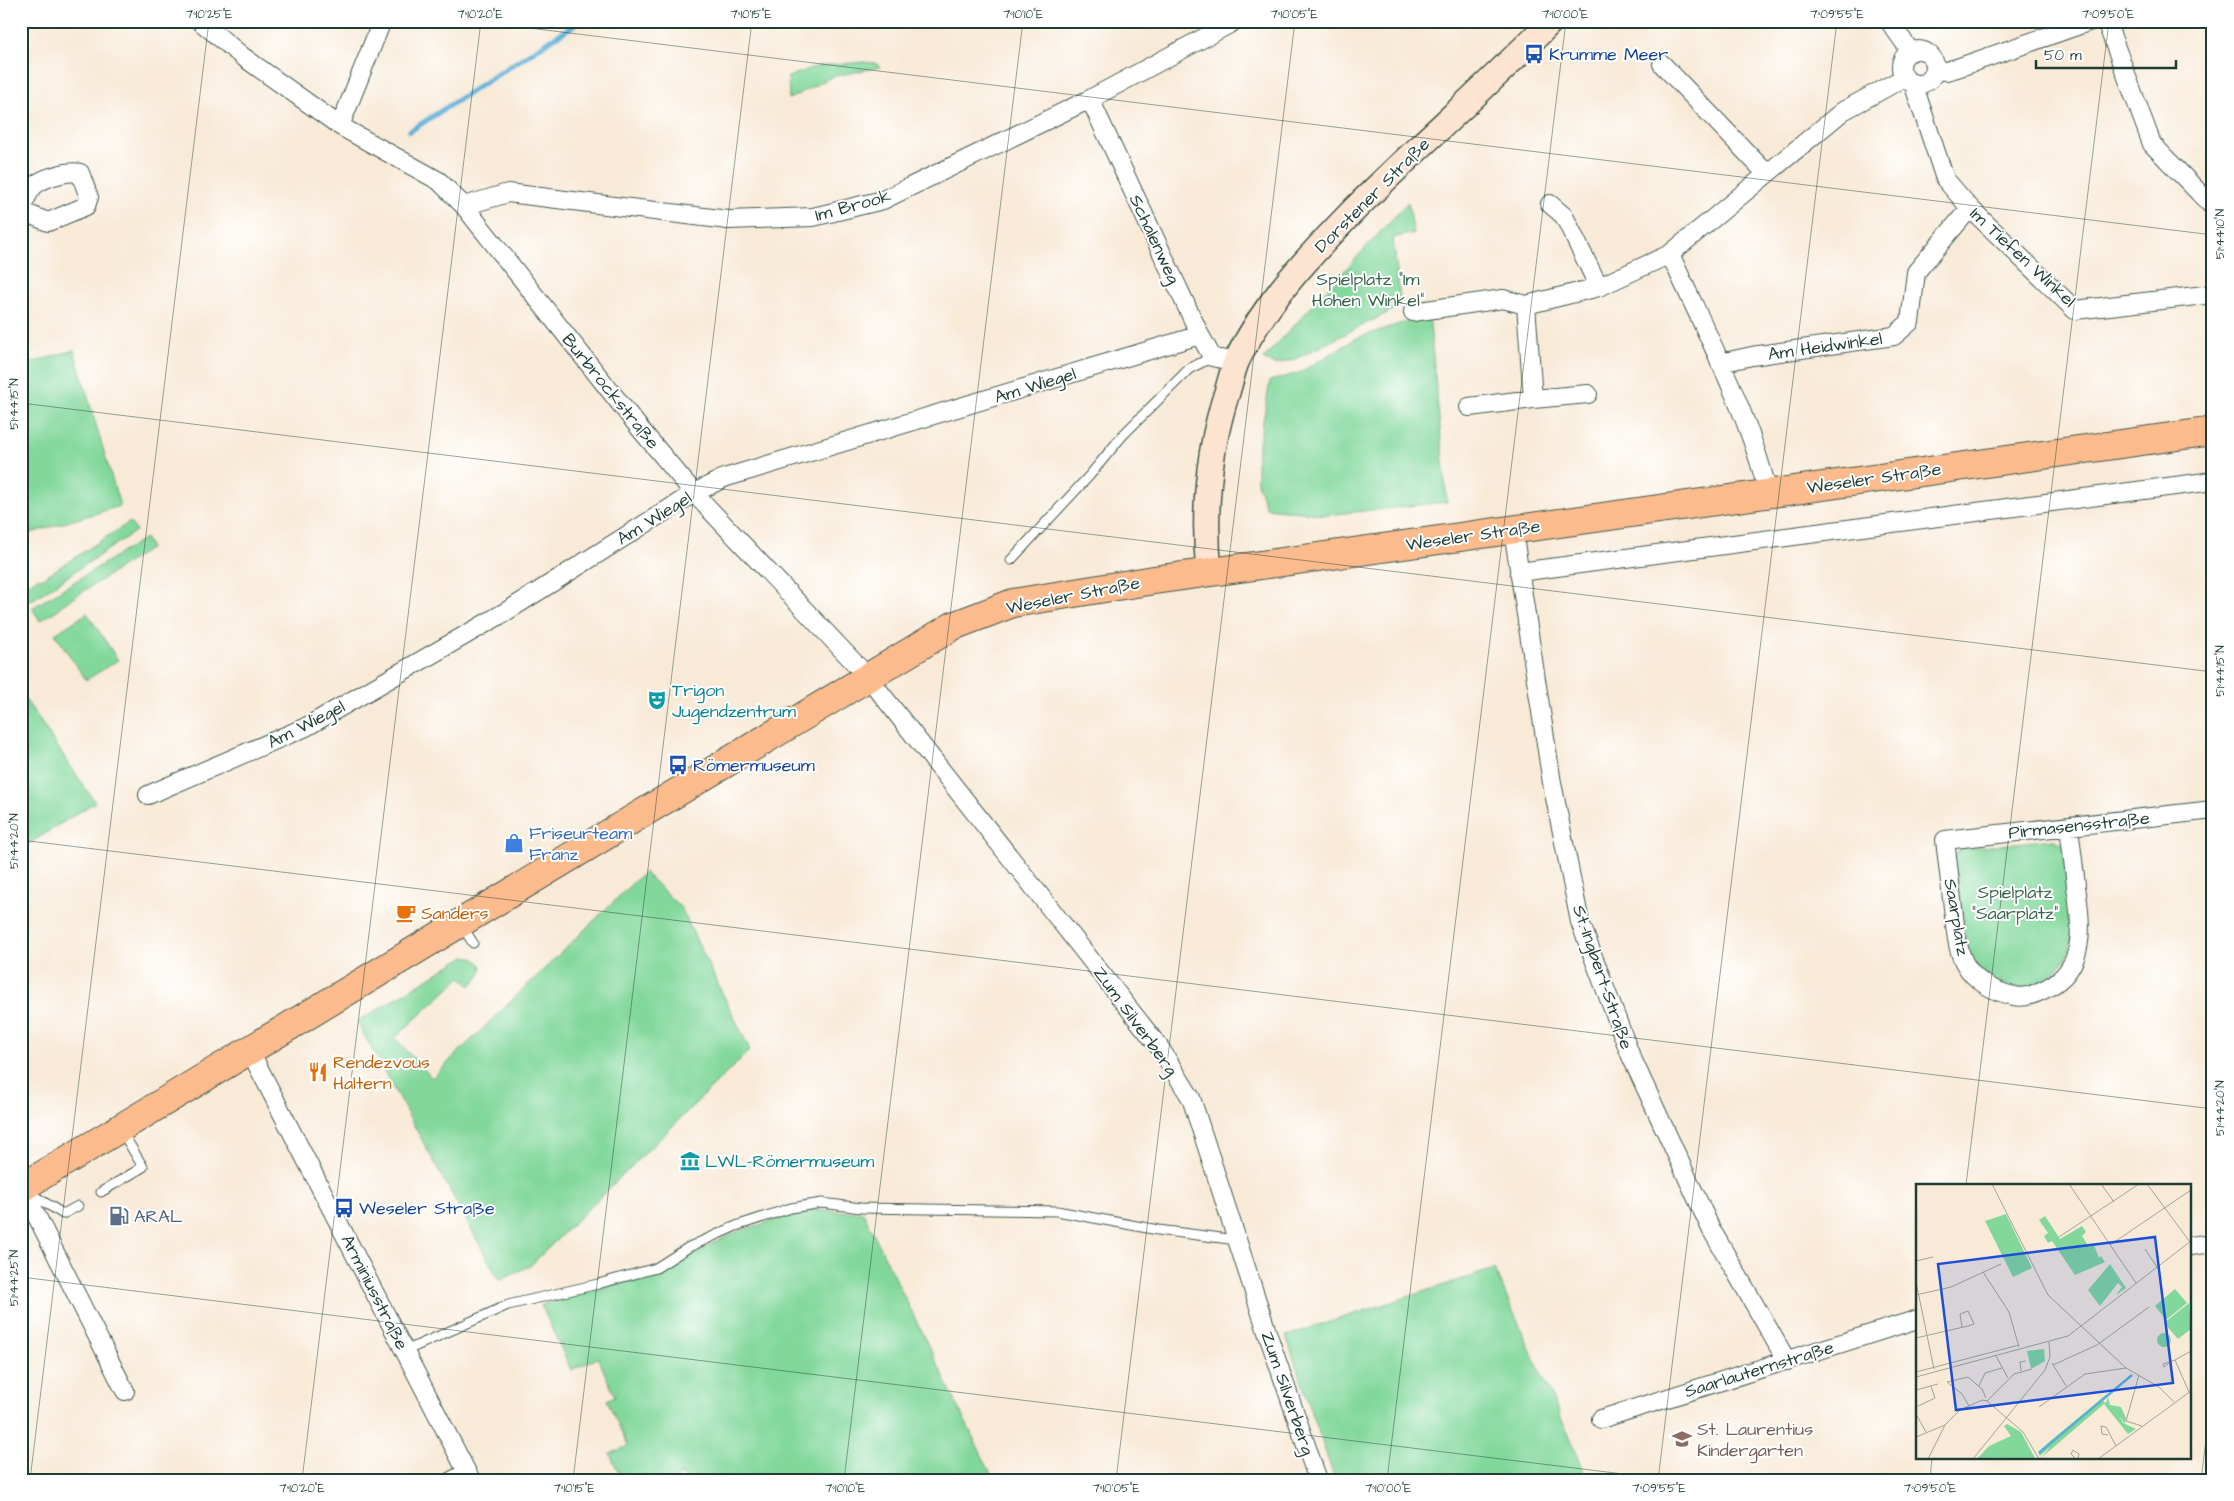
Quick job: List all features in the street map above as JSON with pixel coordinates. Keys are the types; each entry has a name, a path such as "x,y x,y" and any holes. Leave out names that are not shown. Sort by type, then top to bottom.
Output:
{"main road":[{"name":"Dorstener Straße","path":"1209,572 1206,536 1209,480 1220,414 1236,362 1251,333 1284,286 1320,245 1376,188 1551,21"},
{"name":"Weseler Straße","path":"21,1188 250,1051 467,933 868,677 953,626 1013,603 1209,572 2213,430"}],"street":[{"name":"Burbrockstraße","path":"200,21 242,56 340,126 439,180 464,206 641,430 694,493 868,677"},
{"path":"340,126 382,21"},
{"name":"Im Brook","path":"464,206 508,193 728,220 813,217 883,200 1090,99 1235,21"},
{"path":"1890,21 1911,52"},
{"path":"1935,70 1946,71 1957,68 2091,21"},
{"path":"2106,21 2152,144 2213,207"},
{"path":"1413,312 1503,299 1526,305 1599,287 1670,254 1843,111 1909,80 1927,82 1935,70 1934,61 1928,54 1920,51 1911,52 1907,55 1902,63 1909,80"},
{"path":"1662,64 1766,173"},
{"name":"Im Tiefen Winkel","path":"1909,80 1945,179 1970,208 2075,310 2213,294"},
{"name":"Schalenweg","path":"1090,99 1212,357"},
{"path":"1550,204 1564,216 1599,287"},
{"name":"Am Heidwinkel","path":"1720,363 1752,356 1894,336 1910,322 1916,272 1970,208"},
{"path":"1670,254 1720,363 1761,464 1768,493"},
{"path":"1526,305 1533,400"},
{"name":"Am Wiegel","path":"148,795 306,728 507,612 694,493 724,478 1200,335"},
{"path":"1212,357 1236,362"},
{"path":"1468,407 1588,394"},
{"path":"1519,572 2213,481"},
{"name":"St.-Ingbert-Straße","path":"1513,530 1552,783 1580,922 1630,1054 1711,1229 1787,1361"},
{"name":"Zum Silverberg","path":"868,677 1160,1048 1191,1098 1318,1480"},
{"name":"Pirmasensstraße","path":"1945,840 2213,810"},
{"name":"Saarplatz","path":"1945,840 1958,946 1965,964 1977,979 1987,987 2017,997 2035,994 2064,976 2072,964 2078,948 2081,929 2069,826"},
{"name":"Arminiusstraße","path":"250,1051 405,1351 464,1477"},
{"path":"21,1188 125,1392"},
{"path":"2192,1246 2213,1243"},
{"name":"Saarlauternstraße","path":"1601,1419 1916,1320"}],"lane":[{"path":"1011,560 1088,477 1123,435 1189,368 1212,357"},
{"path":"101,1192 143,1166 120,1128"},
{"path":"21,1188 63,1214 78,1206"},
{"path":"405,1351 508,1305 656,1268 689,1247 736,1226 791,1208 822,1203 861,1208 1058,1211 1158,1230 1237,1240"}],"green space":[{"path":"864,62 875,63 880,67 831,77 789,99 788,77 818,66"},
{"name":"Spielplatz \"Im Hohen Winkel\"","path":"1408,202 1414,233 1393,238 1401,306 1296,359 1275,365 1263,359"},
{"path":"1429,314 1447,502 1327,515 1266,508 1257,483 1257,455 1270,381 1299,373 1357,338"},
{"path":"74,350 120,506 21,536 21,366"},
{"path":"130,522 136,531 29,602 21,589 39,577 41,579"},
{"path":"145,538 151,548 40,621 32,608"},
{"path":"87,613 118,660 86,680 55,634"},
{"path":"21,693 95,802 21,849"},
{"name":"Spielplatz \"Saarplatz\"","path":"2053,839 2063,844 2071,895 2073,935 2069,952 2057,969 2034,986 2020,988 2008,986 1989,977 1977,965 1969,950 1963,932 1955,857 1963,849"},
{"path":"644,872 681,908 750,1050 530,1266 499,1280 357,1022 465,956 478,961 481,964 481,972 479,977 470,986 461,977 395,1038 432,1078"},
{"path":"807,1210 863,1212 994,1480 686,1480 683,1474 672,1480 622,1480 610,1454 628,1446 607,1400 615,1396 598,1358 571,1370 541,1305 652,1273 736,1232"},
{"path":"1494,1269 1580,1460 1586,1480 1335,1480 1286,1336"}],"waterway":[{"path":"410,131 580,21"}],"place":[{"name":"Krumme Meer","path":"1534,54"},
{"name":"Trigon Jugendzentrum","path":"657,700"},
{"name":"Römermuseum","path":"678,765"},
{"name":"Friseurteam Franz","path":"514,843"},
{"name":"Sanders","path":"406,913"},
{"name":"Rendezvous Haltern","path":"318,1072"},
{"name":"LWL-Römermuseum","path":"690,1161"},
{"name":"Weseler Straße","path":"344,1208"},
{"name":"ARAL","path":"119,1216"},
{"name":"St. Laurentius Kindergarten","path":"1682,1439"}]}
